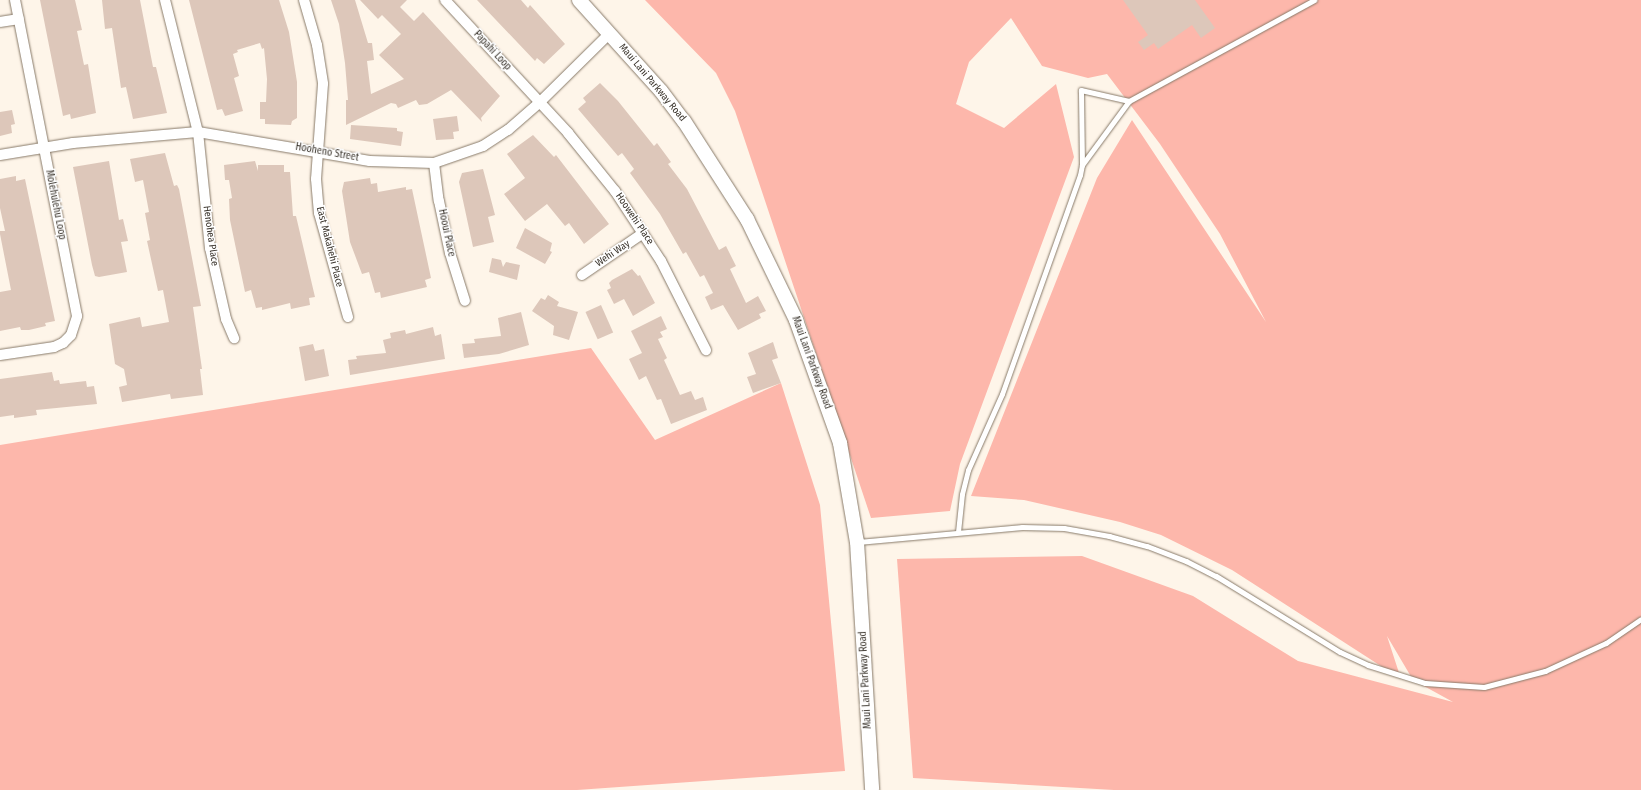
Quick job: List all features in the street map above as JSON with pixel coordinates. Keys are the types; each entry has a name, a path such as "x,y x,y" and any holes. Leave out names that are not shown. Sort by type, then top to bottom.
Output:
{"main road":[{"name":"Maui Lani Parkway Road","path":"579,0 660,90 713,165 747,219 796,320 840,443 857,542 872,790"}],"street":[{"name":"Molehulehu Loop","path":"0,355 54,347 71,336 76,326 76,316 15,0"},
{"path":"166,0 198,132"},
{"name":"East Makahehi Place","path":"304,0 317,45 323,84 318,151 319,213 348,317"},
{"name":"Papahi Loop","path":"445,0 540,102"},
{"path":"0,22 19,18"},
{"name":"Hooheno Street","path":"0,156 73,143 198,132 318,151 370,161 434,163 483,146 508,130 540,102 610,33"},
{"name":"Hoowehi Place","path":"540,102 602,174 643,233 682,300 706,350"},
{"name":"Henohea Place","path":"198,132 210,248 226,319 234,338"},
{"name":"Hooui Place","path":"434,163 439,201 450,253 465,301"},
{"name":"Wehi Way","path":"582,275 643,233"}],"lane":[{"path":"958,532 962,494 968,470 1002,394 1082,165 1129,101 1314,0"},
{"path":"1082,165 1081,90 1129,101"},
{"path":"857,542 1022,527 1064,528 1147,546 1216,576 1340,652 1375,668 1424,683 1484,687 1545,671 1606,643 1641,619"}],"shaded area":[{"path":"645,0 1641,0 1641,790 1114,790 913,778 897,559 1082,556 1193,596 1298,661 1453,702 1413,680 1387,636 1401,679 1232,570 1161,535 1120,522 1024,500 971,496 1097,178 1132,120 1266,322 1220,234 1160,144 1107,74 1088,78 1042,66 1011,18 969,62 956,104 1004,128 1056,84 1074,157 960,464 950,511 871,518 735,111 716,73"},
{"path":"591,348 655,440 781,383 820,505 845,771 577,790 0,790 0,445"}],"building":[{"path":"40,0 75,0 82,30 77,31 84,65 88,64 96,113 71,119 70,114 63,116"},
{"path":"102,0 140,0 153,67 156,67 167,113 133,119 126,87 121,88 112,28 105,29"},
{"path":"189,0 279,0 289,32 297,82 297,118 292,121 291,125 265,124 265,119 260,119 260,102 266,102 267,79 264,48 262,49 260,43 237,50 238,52 233,54 239,76 234,78 243,111 225,116 222,109 217,110"},
{"path":"331,0 355,0 368,43 372,43 374,60 367,61 371,94 404,79 379,55 401,34 382,15 378,19 360,0 407,0 400,7 414,21 423,12 500,96 481,118 482,122 451,90 427,104 419,105 416,100 398,108 396,104 391,103 346,125 346,100 348,100 345,63 339,24"},
{"path":"477,0 521,0 528,8 530,5 565,44 544,64 537,58 535,61"},
{"path":"1123,0 1195,0 1215,28 1201,38 1192,25 1158,49 1154,43 1144,50 1138,42 1148,35"},
{"path":"600,83 618,101 654,146 657,143 671,162 668,164 687,189 719,250 726,246 736,266 730,269 746,303 758,296 766,311 759,314 761,318 738,330 723,305 711,310 705,297 713,293 704,275 700,277 686,252 683,254 660,214 630,173 634,169 622,153 618,156 578,109 586,102 583,98"},
{"path":"12,110 15,124 11,125 12,133 0,136 0,112"},
{"path":"457,116 459,131 453,132 454,139 436,140 433,119"},
{"path":"351,125 397,128 397,131 403,132 401,146 350,139"},
{"path":"533,135 554,157 556,155 609,224 584,244 569,223 565,226 547,204 525,221 504,194 525,178 507,154"},
{"path":"165,153 174,186 177,185 179,189 201,306 193,307 202,369 200,369 203,395 171,399 170,394 122,402 119,387 127,385 124,369 115,364 109,324 140,317 142,327 169,322 163,290 158,291 147,241 150,240 145,213 149,212 143,180 135,182 130,159"},
{"path":"109,161 119,220 123,219 128,241 121,242 127,272 99,277 95,276 92,265 73,167"},
{"path":"255,161 258,171 258,165 284,165 284,172 290,172 293,216 296,216 315,297 309,298 310,305 291,309 290,303 262,310 262,307 256,308 251,290 245,292 230,220 229,199 232,198 229,180 225,180 224,165"},
{"path":"483,169 495,215 488,217 494,242 473,247 459,182 462,173"},
{"path":"16,176 16,181 25,179 55,321 45,323 46,326 29,330 21,330 20,327 0,331 0,292 11,290 0,234 0,231 5,231 0,208 0,179"},
{"path":"370,178 371,184 377,183 378,192 406,187 406,190 412,189 431,278 425,280 427,287 381,298 380,292 375,293 369,272 362,274 350,242 342,191 344,182"},
{"path":"525,228 552,243 550,251 552,252 545,264 516,248"},
{"path":"492,258 501,260 503,267 506,262 520,265 517,280 489,272"},
{"path":"632,269 638,276 640,275 655,303 633,316 624,299 614,304 607,290 611,288 609,283 612,280"},
{"path":"548,295 559,302 557,306 578,312 569,340 553,335 554,326 532,311 541,298 545,300"},
{"path":"601,305 613,332 598,339 585,312"},
{"path":"521,312 529,345 499,354 464,358 462,344 475,343 474,339 501,336 498,318"},
{"path":"661,316 667,329 660,332 663,337 658,339 667,358 664,360 680,395 691,391 695,400 703,397 707,410 671,424 661,399 657,400 646,376 639,380 629,359 642,353 631,331"},
{"path":"433,327 435,336 441,334 445,359 350,375 348,360 357,359 356,356 386,353 383,340 391,338 390,333 405,330 406,334"},
{"path":"773,342 778,358 772,360 781,383 753,393 747,377 756,374 748,353"},
{"path":"313,344 315,351 324,349 329,376 305,381 299,347"},
{"path":"52,372 54,381 59,380 60,384 86,381 87,387 94,386 97,404 36,410 37,415 14,418 14,415 0,417 0,379"}]}
